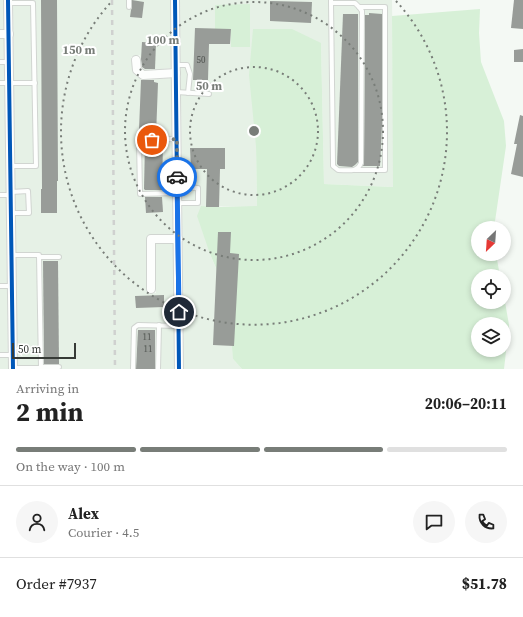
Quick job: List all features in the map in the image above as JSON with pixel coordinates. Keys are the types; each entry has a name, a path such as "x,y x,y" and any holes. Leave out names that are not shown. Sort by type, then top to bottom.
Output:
{"street":[{"path":"175,0 179,369"},
{"path":"8,2 13,369"},
{"path":"0,34 9,34"},
{"path":"136,60 137,70 143,76 176,69"},
{"path":"151,289 151,239 178,239"}],"lane":[{"path":"129,0 129,7"},
{"path":"8,2 33,3 35,83 36,166 10,166"},
{"path":"355,170 359,168 361,163 362,11 355,3 331,2 333,166 338,170 355,170 385,170 385,7 359,7"},
{"path":"0,62 9,62"},
{"path":"176,69 187,64 190,74 188,93"},
{"path":"0,83 35,83"},
{"path":"176,92 209,94"},
{"path":"177,139 139,140 140,194 198,188 198,203 178,203"},
{"path":"0,195 28,191 29,213 11,213"},
{"path":"12,255 59,257"},
{"path":"39,257 41,366"},
{"path":"0,286 12,286"},
{"path":"133,369 134,328 138,324 179,326"},
{"path":"158,369 159,325"},
{"path":"0,355 12,355"},
{"path":"13,369 41,368 41,366 59,367"}],"shaded area":[{"path":"0,0 4,0 4,30 0,30"},
{"path":"13,0 171,0 171,68 145,71 142,67 140,55 131,57 134,74 140,79 172,78 173,234 151,234 146,239 147,294 156,293 155,244 173,244 175,369 17,369"},
{"path":"180,0 392,0 394,187 324,184 321,43 256,146 257,207 201,206 210,254 231,304 233,359 242,369 184,369"},
{"path":"0,39 4,39 8,369 0,369"}],"green space":[{"path":"250,4 250,47 231,47 231,29 215,29 215,5"},
{"path":"480,9 479,33 481,62 504,121 506,146 495,221 471,221 471,261 497,261 499,269 471,269 471,309 506,309 508,317 471,317 471,357 505,357 504,369 242,369 233,359 231,303 210,254 197,216 201,206 257,206 256,146 249,75 253,29 292,29 321,43 324,184 393,187 392,16"}],"building":[{"path":"41,0 57,0 57,213 41,213"},
{"path":"132,0 144,2 142,18 130,17"},
{"path":"514,0 523,0 523,29 511,28"},
{"path":"270,1 312,2 311,23 270,21"},
{"path":"369,13 382,14 382,125 380,166 363,166 365,15 369,15"},
{"path":"343,14 358,14 358,162 352,167 339,166 337,164"},
{"path":"195,28 231,29 230,44 209,44 208,80 193,80"},
{"path":"142,42 156,43 155,69 145,69 142,67"},
{"path":"523,49 523,62 514,62 514,50"},
{"path":"141,80 154,80 154,82 158,83 156,136 145,136 145,130 139,130"},
{"path":"520,115 523,116 523,177 511,174 517,144 514,144"},
{"path":"145,143 163,143 162,190 144,189"},
{"path":"190,148 225,148 225,169 220,169 219,207 206,207 207,169 191,169"},
{"path":"145,197 162,197 163,212 146,213"},
{"path":"218,232 231,232 230,253 239,254 234,346 213,345"},
{"path":"43,261 58,261 59,364 44,364"},
{"path":"164,295 164,307 136,308 135,296"},
{"path":"138,330 155,330 155,369 136,369"}],"railway":[{"path":"112,0 115,369"}],"cycle path":[{"path":"8,0 13,369"},
{"path":"175,0 179,369"}],"way so far":[{"path":"152,140 177,139 177,177"}],"route":[{"path":"177,177 179,312"}]}
